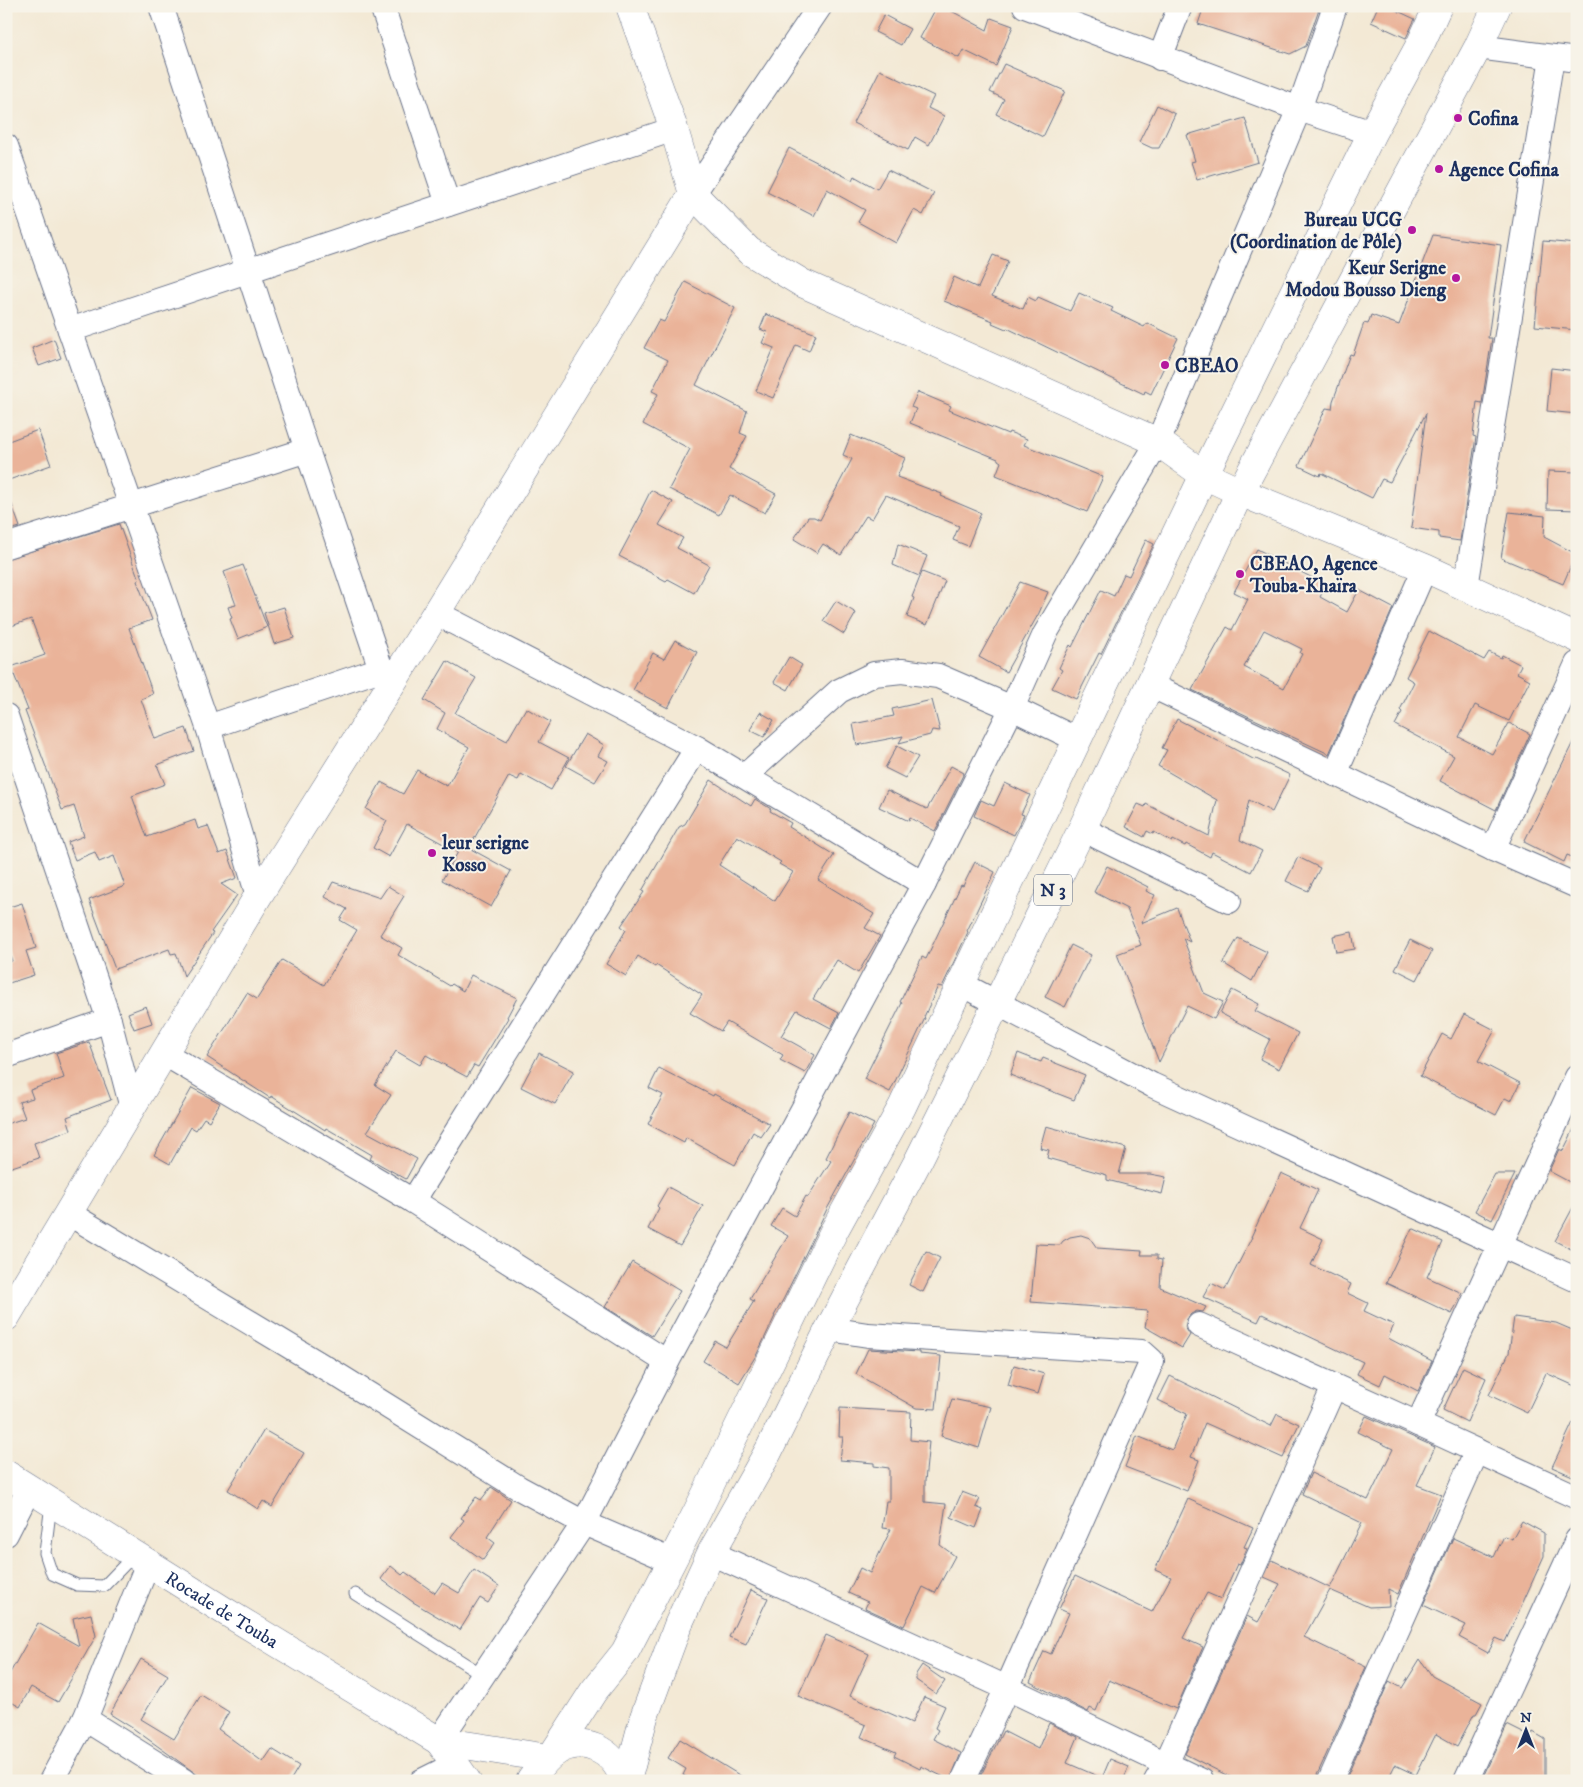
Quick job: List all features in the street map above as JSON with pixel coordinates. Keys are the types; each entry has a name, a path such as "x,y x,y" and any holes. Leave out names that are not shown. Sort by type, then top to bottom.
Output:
{"main road":[{"path":"630,6 674,129 693,194 750,251 802,283 1158,442 1204,475 1240,492 1425,568 1577,638"},
{"name":"N 3","path":"551,1756 593,1692 625,1652 697,1512 834,1231 902,1108 1204,475 1372,133 1438,6"},
{"name":"N 3","path":"625,1781 644,1717 678,1625 711,1553 768,1452 829,1329 918,1161 997,1003 1082,829 1240,492 1478,47 1498,6"},
{"path":"7,1313 165,1054 385,678 436,613 693,194"},
{"name":"Rocade de Touba","path":"6,1474 439,1741 462,1772"},
{"name":"Rocade de Touba","path":"439,1741 551,1756"},
{"path":"530,1781 551,1756 563,1748 575,1745 593,1746 610,1756 616,1763 625,1781"}],"street":[{"path":"161,6 307,450 385,678 208,727"},
{"path":"382,6 448,204"},
{"path":"693,194 820,6"},
{"path":"1160,58 1180,6"},
{"path":"439,1741 584,1523 667,1362 924,884 1012,708 1045,634 1158,442 1299,109 1335,6"},
{"path":"1036,8 1160,58 1299,109 1372,133"},
{"path":"1478,47 1577,60"},
{"path":"1466,587 1552,57"},
{"path":"70,330 674,129"},
{"path":"6,146 208,727 258,896"},
{"path":"6,546 307,450"},
{"path":"1335,774 1425,568"},
{"path":"436,613 696,748 746,776 924,884"},
{"path":"1493,849 1577,664"},
{"path":"746,776 839,691 874,674 902,671 938,676 1012,708 1078,740"},
{"path":"1150,686 1493,849 1577,886"},
{"path":"6,716 109,1020 132,1108"},
{"path":"413,1201 696,748"},
{"path":"1082,829 1229,901"},
{"path":"961,984 1152,1085 1577,1280"},
{"path":"6,1056 109,1020"},
{"path":"165,1054 413,1201 667,1362"},
{"path":"1418,1424 1577,1077"},
{"path":"68,1213 519,1488 584,1523 672,1561"},
{"path":"1199,1326 1577,1497"},
{"path":"829,1329 868,1335 1142,1352 1152,1361 1007,1688 963,1781"},
{"path":"1161,1772 1334,1387"},
{"path":"1330,1781 1477,1451"},
{"path":"9,1521 40,1496"},
{"path":"1466,1781 1577,1540"},
{"path":"711,1553 1007,1688 1161,1772 1202,1781"},
{"path":"51,1781 85,1719 141,1559"},
{"path":"85,1719 184,1781"},
{"path":"422,1781 462,1772"}],"lane":[{"path":"40,1496 45,1553 52,1574 77,1585 104,1586 141,1559"},
{"path":"355,1594 483,1675"}],"building":[{"path":"937,6 942,6 987,30 991,18 1013,26 996,66 963,50 959,58 920,38"},
{"path":"1204,6 1320,6 1306,46 1290,54 1198,24"},
{"path":"1378,6 1387,6 1415,19 1406,38 1371,22"},
{"path":"884,15 910,29 901,45 875,32"},
{"path":"1004,64 1065,91 1043,137 996,114 1004,99 990,92"},
{"path":"880,70 934,96 928,108 944,116 929,145 915,137 908,150 853,123"},
{"path":"1157,105 1175,114 1159,148 1152,148 1139,142"},
{"path":"1245,118 1258,162 1197,180 1191,162 1195,161 1187,135"},
{"path":"789,148 852,180 854,176 877,189 888,170 934,193 923,215 914,210 896,243 858,222 865,210 827,189 814,216 767,192"},
{"path":"1433,235 1501,245 1488,338 1492,338 1482,403 1477,402 1473,436 1476,437 1460,541 1439,538 1439,532 1411,528 1426,413 1390,482 1382,479 1372,498 1321,473 1320,476 1299,466 1326,408 1332,409 1333,401 1350,354 1353,355 1364,323 1368,324 1371,315 1399,325"},
{"path":"1543,241 1577,244 1577,330 1535,326"},
{"path":"993,255 1008,261 992,296 1023,309 1028,297 1036,301 1038,297 1070,311 1079,293 1113,308 1111,311 1144,327 1147,323 1178,338 1151,394 1145,391 1144,394 1007,328 992,323 993,321 944,301 954,277 978,288"},
{"path":"685,282 735,308 696,385 747,411 740,433 747,436 729,469 776,494 765,513 730,495 719,515 669,489 690,449 643,424 658,394 652,391 668,360 644,348 659,320 664,322"},
{"path":"766,314 816,334 809,351 796,345 773,398 756,391 774,348 762,343 767,332 760,329"},
{"path":"54,339 61,358 39,366 32,348"},
{"path":"1551,368 1577,371 1577,414 1547,411"},
{"path":"918,392 951,406 949,410 1008,434 1009,432 1027,439 1024,445 1103,477 1087,512 996,475 1001,462 998,459 910,423 916,409 911,407"},
{"path":"38,430 51,465 6,481 6,442"},
{"path":"851,435 905,458 897,477 942,494 941,496 981,513 968,546 953,540 959,526 886,495 872,519 866,516 841,555 823,544 817,553 794,539 808,517 820,520 852,459 843,455"},
{"path":"1548,471 1577,472 1577,510 1547,509"},
{"path":"651,490 673,502 659,525 683,538 677,548 709,565 694,593 668,579 666,581 619,556 643,511 641,510"},
{"path":"8,494 20,527 6,531 6,495"},
{"path":"1509,512 1545,516 1544,537 1576,554 1563,584 1501,558"},
{"path":"119,524 139,580 137,581 152,620 129,628 153,694 141,699 155,739 186,728 194,751 157,765 165,784 132,796 147,837 195,820 198,829 208,826 219,854 227,851 237,878 221,884 237,895 184,976 176,953 171,954 169,949 115,969 89,900 125,886 114,856 99,862 95,852 75,860 68,842 84,836 74,806 62,810 25,711 28,710 11,667 45,655 31,619 6,628 6,559"},
{"path":"1146,540 1154,544 1101,654 1099,653 1076,699 1052,688 1062,670 1059,668 1070,645 1072,647 1101,590 1114,596 1124,574 1129,576"},
{"path":"898,544 927,556 919,576 893,565"},
{"path":"1257,549 1326,585 1320,597 1347,612 1359,590 1393,608 1329,754 1192,690 1227,627 1232,630 1248,599 1234,592","holes":["1264,630 1302,649 1300,653 1302,654 1284,688 1244,667"]},
{"path":"243,565 267,627 238,639 230,619 232,618 228,607 236,605 224,572"},
{"path":"922,572 945,581 927,625 907,617 914,598 912,597"},
{"path":"1020,582 1048,592 1039,613 1006,672 979,657"},
{"path":"836,601 856,613 844,634 823,621"},
{"path":"284,607 294,638 274,644 264,613"},
{"path":"1429,631 1484,660 1489,652 1501,658 1502,655 1521,665 1517,673 1530,680 1509,721 1475,705 1459,737 1492,754 1509,723 1530,734 1496,810 1440,781 1454,756 1395,725 1414,682 1406,677"},
{"path":"675,640 697,652 668,708 633,690 653,653 664,659"},
{"path":"789,657 802,665 788,690 774,682"},
{"path":"447,661 476,678 455,713 507,741 526,708 550,722 539,742 569,758 551,790 521,774 518,780 509,776 469,848 511,871 491,907 442,880 458,852 407,824 389,857 373,848 387,821 366,809 381,782 403,794 417,770 447,786 469,747 437,729 445,713 424,700"},
{"path":"932,700 940,731 932,730 930,735 899,743 903,736 857,745 853,724 894,716 892,709"},
{"path":"760,712 774,720 764,737 750,730"},
{"path":"1177,719 1255,760 1290,775 1272,812 1249,800 1240,840 1262,851 1251,872 1212,852 1210,857 1186,844 1185,846 1173,840 1172,842 1154,832 1153,834 1147,831 1144,837 1126,827 1138,804 1145,807 1146,804 1209,836 1217,800 1158,766 1167,750 1162,748"},
{"path":"585,734 604,745 598,756 608,761 595,782 566,766"},
{"path":"1577,734 1577,859 1567,855 1564,862 1524,842"},
{"path":"897,746 918,757 905,778 885,768"},
{"path":"951,766 964,773 935,831 910,818 909,821 879,807 887,790 927,809"},
{"path":"711,780 751,806 755,799 771,809 770,811 791,823 789,827 834,855 818,880 874,914 865,928 880,936 858,973 837,960 813,999 839,1013 831,1028 797,1010 781,1036 815,1055 805,1073 780,1060 783,1055 727,1022 721,1031 690,1013 702,995 656,965 655,967 638,956 626,976 606,964 626,930 621,926 644,892 642,891 679,827 685,824","holes":["737,836 781,862 779,864 793,872 775,901 719,865"]},
{"path":"1005,783 1030,795 1021,814 1024,815 1014,835 974,816 981,800 994,806"},
{"path":"1298,857 1320,868 1308,891 1286,881"},
{"path":"975,862 995,872 942,987 938,986 890,1092 864,1079 902,1003 900,1002 922,957 926,959 961,885 963,886"},
{"path":"1107,866 1148,887 1146,891 1155,895 1141,923 1177,908 1190,942 1183,938 1204,993 1223,1002 1214,1019 1187,1006 1159,1062 1117,954 1141,945 1127,909 1094,892"},
{"path":"333,882 380,898 388,886 404,896 380,935 402,948 398,955 450,986 452,984 463,991 471,975 517,998 508,1018 478,1067 474,1065 467,1077 426,1055 420,1065 396,1051 375,1085 391,1095 367,1132 417,1159 406,1179 370,1159 372,1155 326,1128 325,1130 271,1096 270,1098 207,1057 247,993 257,999 282,960 324,985 357,930 340,920 347,909 325,897"},
{"path":"22,903 36,948 26,951 34,975 6,984 6,963 12,961 6,944 6,908"},
{"path":"1352,932 1355,949 1336,952 1333,936"},
{"path":"1238,938 1267,952 1252,981 1223,963"},
{"path":"1410,940 1432,951 1417,980 1395,969"},
{"path":"1071,945 1091,955 1065,1007 1045,997"},
{"path":"1232,990 1259,1004 1255,1011 1298,1033 1279,1069 1260,1059 1270,1039 1220,1013"},
{"path":"146,1006 152,1023 134,1029 128,1013"},
{"path":"1464,1014 1495,1030 1478,1061 1520,1083 1511,1101 1505,1098 1496,1115 1420,1076 1442,1034 1451,1039"},
{"path":"89,1042 111,1100 67,1117 71,1130 34,1143 39,1158 6,1169 6,1124 25,1118 19,1102 33,1098 30,1090 64,1078 56,1053"},
{"path":"539,1053 574,1071 555,1104 521,1087"},
{"path":"1018,1053 1041,1062 1043,1058 1085,1075 1074,1100 1010,1075"},
{"path":"659,1068 713,1096 714,1094 770,1124 761,1137 753,1132 735,1165 686,1138 684,1143 648,1124 663,1095 649,1088"},
{"path":"192,1088 220,1103 209,1121 204,1118 196,1130 191,1127 170,1164 154,1155"},
{"path":"849,1112 874,1124 827,1209 757,1354 739,1383 703,1361 715,1341 726,1347 754,1301 750,1299 788,1236 771,1226 782,1208 795,1216 806,1196 808,1197 831,1161 826,1158"},
{"path":"1577,1123 1577,1186 1549,1171 1559,1149 1563,1151"},
{"path":"1046,1126 1126,1148 1119,1174 1150,1174 1166,1177 1162,1194 1107,1180 1107,1175 1047,1158 1049,1150 1040,1148"},
{"path":"1281,1173 1318,1190 1300,1228 1323,1239 1311,1265 1351,1284 1347,1293 1368,1303 1364,1311 1394,1325 1388,1338 1432,1361 1418,1391 1385,1374 1380,1385 1357,1374 1363,1362 1262,1314 1258,1322 1203,1297 1211,1283 1225,1290"},
{"path":"1495,1174 1515,1174 1492,1220 1475,1211"},
{"path":"668,1187 703,1206 680,1246 648,1229 659,1208 657,1206"},
{"path":"1577,1200 1577,1252 1555,1241"},
{"path":"1412,1228 1443,1242 1427,1277 1462,1293 1452,1314 1386,1283"},
{"path":"1081,1235 1090,1238 1097,1248 1142,1251 1141,1255 1157,1255 1157,1259 1162,1260 1160,1287 1206,1307 1203,1312 1197,1311 1187,1319 1185,1327 1190,1335 1182,1348 1145,1327 1148,1311 1031,1302 1036,1244 1060,1245 1070,1237"},
{"path":"926,1251 940,1258 923,1292 909,1285"},
{"path":"632,1262 680,1291 652,1336 605,1307"},
{"path":"1514,1317 1556,1323 1577,1332 1577,1387 1546,1373 1527,1413 1489,1395 1509,1353"},
{"path":"868,1349 919,1352 919,1354 941,1356 936,1409 916,1408 856,1374"},
{"path":"1014,1365 1044,1374 1038,1394 1008,1385"},
{"path":"1463,1367 1486,1378 1467,1422 1443,1410"},
{"path":"1170,1376 1271,1426 1277,1414 1299,1424 1283,1458 1205,1423 1191,1457 1199,1460 1187,1491 1125,1467 1137,1436 1172,1450 1187,1414 1158,1400"},
{"path":"952,1399 991,1407 979,1448 941,1436"},
{"path":"840,1408 911,1412 910,1440 929,1442 925,1502 946,1504 940,1545 955,1556 935,1593 923,1587 904,1626 865,1608 868,1602 848,1593 860,1568 870,1573 891,1529 882,1528 886,1501 889,1501 889,1468 874,1466 874,1463 840,1460 843,1437 839,1437"},
{"path":"1577,1414 1577,1478 1552,1467"},
{"path":"1366,1416 1435,1447 1417,1485 1441,1494 1398,1594 1388,1589 1389,1606 1369,1607 1330,1590 1304,1637 1366,1667 1317,1775 1317,1781 1238,1781 1185,1754 1247,1616 1258,1622 1280,1584 1264,1577 1272,1560 1330,1588 1362,1523 1302,1494 1311,1473 1368,1500 1393,1449 1358,1432"},
{"path":"264,1430 304,1453 272,1507 263,1501 258,1509 228,1490"},
{"path":"491,1487 511,1500 487,1537 495,1543 483,1560 451,1537 464,1520 461,1518 476,1497 481,1500"},
{"path":"962,1492 980,1499 976,1507 983,1510 976,1528 951,1517"},
{"path":"1188,1499 1253,1528 1244,1547 1247,1548 1240,1565 1237,1564 1221,1599 1207,1593 1183,1638 1203,1647 1176,1709 1109,1680 1096,1711 1090,1708 1088,1712 1030,1682 1044,1651 1051,1654 1069,1613 1059,1609 1075,1576 1152,1612 1171,1577 1155,1570"},
{"path":"1522,1521 1544,1533 1544,1556 1505,1642 1496,1638 1488,1653 1459,1637 1466,1625 1423,1605 1453,1538 1494,1557 1504,1536 1512,1539"},
{"path":"391,1566 402,1575 405,1572 435,1593 442,1583 459,1593 474,1570 499,1586 488,1603 480,1598 460,1630 413,1602 381,1579"},
{"path":"751,1590 768,1598 746,1644 729,1637"},
{"path":"91,1614 96,1636 58,1702 31,1687 20,1707 6,1699 6,1680 38,1623 79,1646 73,1618"},
{"path":"826,1635 869,1654 850,1696 912,1723 924,1697 945,1706 935,1728 938,1730 933,1739 961,1753 950,1780 921,1766 920,1769 894,1756 896,1752 861,1737 866,1725 798,1696"},
{"path":"141,1659 168,1675 141,1719 174,1739 201,1695 229,1712 218,1729 263,1762 272,1749 299,1766 290,1781 206,1781 110,1714"},
{"path":"1420,1659 1432,1676 1482,1703 1457,1746 1436,1734 1416,1775 1395,1765 1387,1781 1345,1781 1389,1681 1402,1688"},
{"path":"922,1665 945,1681 936,1694 916,1680 916,1674"},
{"path":"1049,1723 1078,1737 1067,1763 1102,1778 1110,1759 1129,1767 1123,1781 978,1781 1003,1731 1038,1749"},
{"path":"1507,1725 1531,1737 1533,1732 1545,1739 1545,1781 1481,1781"},
{"path":"680,1739 749,1781 693,1781 683,1775 686,1769 668,1758"}],"place":[{"name":"Cofina","path":"1458,118"},
{"name":"Agence Cofina","path":"1439,169"},
{"name":"Bureau UCG (Coordination de Pôle)","path":"1412,230"},
{"name":"Keur Serigne Modou Bousso Dieng","path":"1456,278"},
{"name":"CBEAO","path":"1165,365"},
{"name":"CBEAO, Agence Touba-Khaïra","path":"1240,574"},
{"name":"leur serigne Kosso","path":"432,853"}]}
